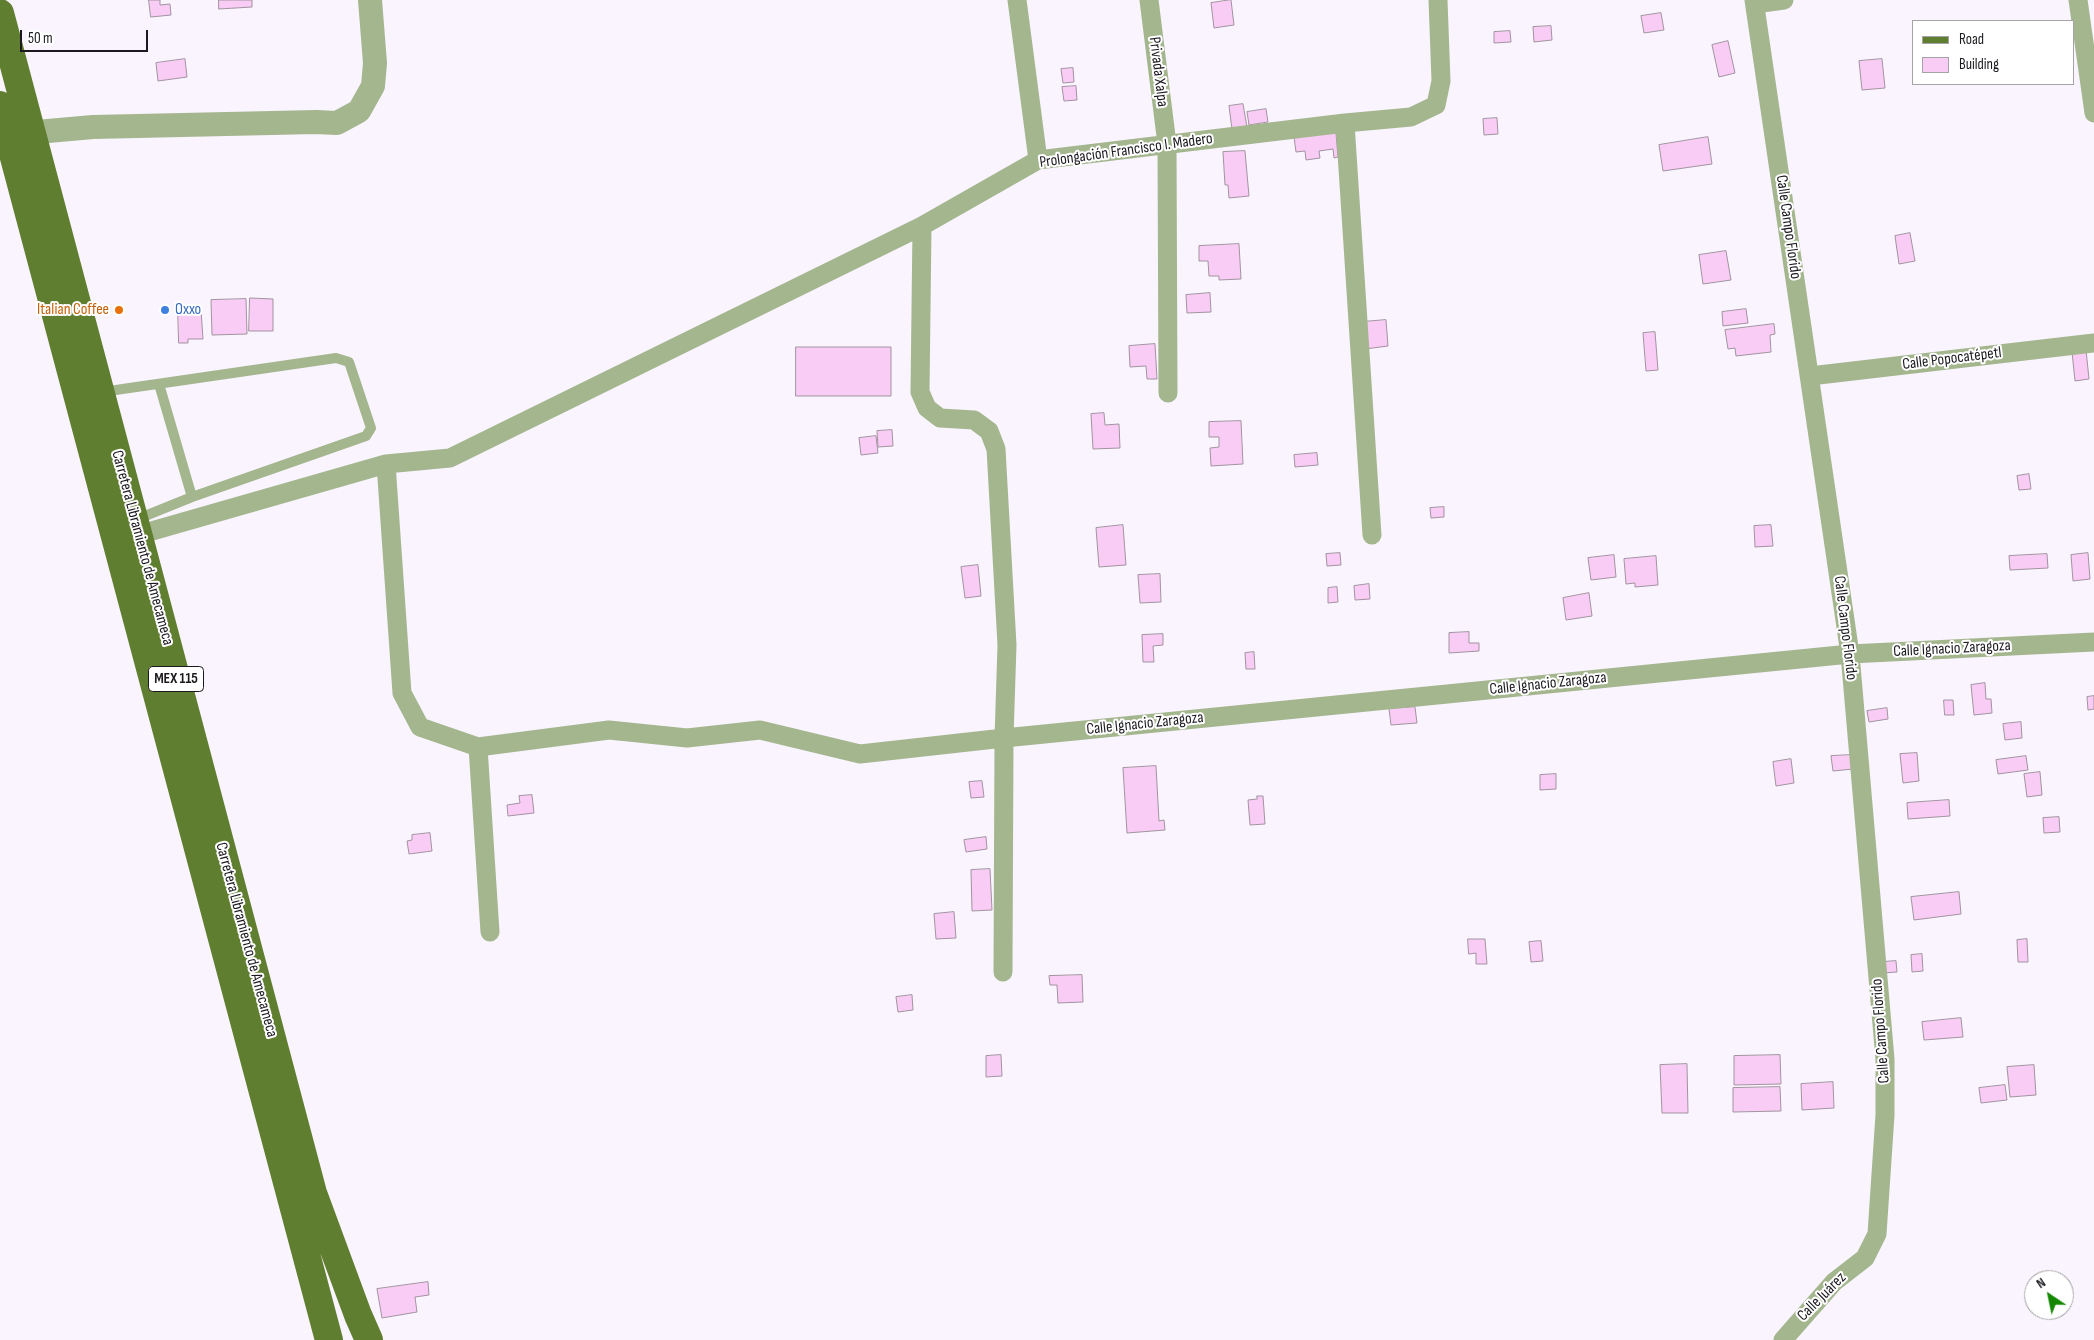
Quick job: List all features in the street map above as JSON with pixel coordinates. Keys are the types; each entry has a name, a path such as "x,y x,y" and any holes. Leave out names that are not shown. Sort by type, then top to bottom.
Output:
{"main road":[{"name":"Carretera Libramiento de Amecameca","path":"0,13 313,1193 369,1340"},
{"name":"Carretera Libramiento de Amecameca","path":"0,105 329,1340"}],"street":[{"path":"0,135 93,127 337,123 359,111 373,86 375,63 370,0"},
{"path":"1018,0 1038,160"},
{"name":"Privada Xalpa","path":"1149,0 1167,144 1168,392"},
{"name":"Prolongación Francisco I. Madero","path":"136,527 386,464 450,458 922,226 1038,160 1345,122 1411,117 1436,105 1441,81 1438,0"},
{"path":"1754,2 1784,0"},
{"path":"2078,0 2094,113"},
{"name":"Calle Campo Florido","path":"1754,2 1850,654 1885,1059 1885,1115 1877,1234 1865,1258"},
{"path":"1345,122 1372,535"},
{"path":"922,226 920,392 927,408 940,418 974,420 989,430 996,449 1007,645 1004,738 1003,972"},
{"name":"Calle Popocatépetl","path":"1810,376 2094,343"},
{"path":"386,464 402,693 420,727 478,747 490,932"},
{"name":"Calle Ignacio Zaragoza","path":"478,747 610,730 688,738 760,730 860,754 1850,654 2094,642"},
{"name":"Calle Juárez","path":"1783,1340 1834,1282 1865,1258"}],"lane":[{"path":"100,392 336,358 349,362 371,428 366,436 192,497 136,527"},
{"path":"159,384 192,497"}],"building":[{"path":"149,0 160,0 160,5 170,4 171,15 151,17"},
{"path":"219,0 252,0 252,7 219,9"},
{"path":"1231,0 1234,25 1214,28 1211,3"},
{"path":"1661,13 1664,30 1644,33 1641,16"},
{"path":"1551,26 1552,40 1534,42 1533,27"},
{"path":"1510,31 1511,42 1494,43 1494,32"},
{"path":"1728,41 1735,73 1719,77 1712,45"},
{"path":"185,59 187,77 158,81 156,63"},
{"path":"1882,59 1885,88 1862,90 1859,61"},
{"path":"1073,68 1074,82 1063,83 1061,69"},
{"path":"1076,86 1077,100 1064,101 1062,87"},
{"path":"1243,104 1247,127 1232,129 1229,106"},
{"path":"1266,109 1268,122 1249,125 1247,112"},
{"path":"1497,118 1498,134 1484,135 1483,119"},
{"path":"1336,133 1338,157 1334,158 1333,149 1319,151 1320,158 1306,160 1305,151 1296,152 1294,137"},
{"path":"1708,137 1712,164 1663,171 1659,145"},
{"path":"1245,151 1249,196 1229,198 1228,185 1225,185 1223,152"},
{"path":"1910,233 1915,261 1899,264 1895,236"},
{"path":"1239,244 1241,279 1219,280 1219,276 1209,276 1208,261 1199,261 1199,246"},
{"path":"1726,251 1731,280 1703,284 1699,255"},
{"path":"1210,293 1211,312 1187,313 1186,295"},
{"path":"250,298 273,299 273,331 249,331"},
{"path":"246,299 247,334 212,335 211,300"},
{"path":"1746,309 1748,323 1723,326 1722,312"},
{"path":"178,310 201,310 203,339 188,339 188,343 179,343"},
{"path":"1386,320 1388,346 1365,349 1362,322"},
{"path":"1774,324 1775,334 1770,335 1771,352 1736,356 1735,348 1728,349 1725,330"},
{"path":"1655,332 1658,370 1646,371 1643,333"},
{"path":"1155,344 1157,379 1147,379 1146,366 1130,367 1129,346"},
{"path":"796,347 891,347 891,396 796,396"},
{"path":"2086,350 2089,379 2075,381 2072,352"},
{"path":"1104,413 1105,425 1119,424 1120,448 1093,449 1091,414"},
{"path":"1241,421 1243,464 1211,466 1210,448 1219,447 1219,437 1209,437 1209,422"},
{"path":"892,430 893,446 878,447 877,431"},
{"path":"876,436 878,453 861,455 859,438"},
{"path":"1317,453 1318,465 1295,467 1294,455"},
{"path":"2029,474 2031,489 2019,490 2017,476"},
{"path":"1444,507 1444,517 1431,518 1430,508"},
{"path":"1123,525 1126,565 1099,567 1096,528"},
{"path":"1771,525 1773,546 1755,547 1754,526"},
{"path":"1340,553 1341,565 1327,566 1326,554"},
{"path":"2088,553 2090,579 2073,581 2071,555"},
{"path":"2047,554 2048,568 2010,570 2009,556"},
{"path":"1614,555 1616,577 1591,580 1588,558"},
{"path":"1656,556 1658,585 1635,587 1635,583 1626,584 1624,559"},
{"path":"978,565 981,596 965,598 961,567"},
{"path":"1160,574 1161,602 1140,603 1138,575"},
{"path":"1369,584 1370,599 1355,600 1354,586"},
{"path":"1337,587 1338,602 1328,603 1328,588"},
{"path":"1589,593 1592,616 1566,620 1563,598"},
{"path":"1469,632 1469,643 1479,643 1479,651 1449,653 1449,633"},
{"path":"1163,634 1163,645 1153,646 1154,662 1143,662 1142,635"},
{"path":"1254,652 1255,669 1246,669 1245,653"},
{"path":"1985,683 1986,699 1991,699 1992,713 1974,715 1971,685"},
{"path":"2094,696 2094,709 2088,710 2087,697"},
{"path":"1944,700 1953,700 1954,715 1945,715"},
{"path":"1415,707 1417,723 1391,725 1389,709"},
{"path":"1887,708 1888,719 1869,722 1867,711"},
{"path":"2021,722 2022,738 2005,740 2003,724"},
{"path":"1917,753 1919,781 1903,783 1900,754"},
{"path":"1851,755 1853,769 1833,771 1831,756"},
{"path":"2026,756 2028,770 1998,774 1996,760"},
{"path":"1791,759 1794,783 1776,786 1773,762"},
{"path":"1156,766 1159,821 1164,820 1165,830 1127,833 1123,768"},
{"path":"2040,772 2042,795 2027,797 2024,774"},
{"path":"1556,774 1556,789 1540,790 1540,775"},
{"path":"982,781 984,797 971,798 969,782"},
{"path":"532,795 534,813 508,816 507,805 520,803 519,796"},
{"path":"1257,796 1263,796 1265,824 1250,825 1248,800 1257,799"},
{"path":"1949,800 1950,816 1908,819 1907,803"},
{"path":"2059,817 2060,832 2044,833 2043,818"},
{"path":"430,833 432,851 409,854 407,841 412,840 412,835"},
{"path":"986,837 987,849 966,852 964,840"},
{"path":"990,869 992,910 972,911 971,870"},
{"path":"1959,892 1961,914 1914,920 1911,897"},
{"path":"954,912 956,938 936,939 934,914"},
{"path":"1468,939 1485,939 1487,964 1476,964 1476,953 1469,954"},
{"path":"2027,939 2028,962 2018,962 2017,940"},
{"path":"1541,941 1543,961 1531,962 1529,942"},
{"path":"1922,954 1923,971 1912,972 1911,955"},
{"path":"1896,961 1897,972 1884,973 1883,962"},
{"path":"1082,975 1083,1002 1058,1003 1057,985 1050,985 1049,976"},
{"path":"912,995 913,1010 898,1012 896,997"},
{"path":"1961,1018 1963,1037 1924,1040 1922,1022"},
{"path":"1001,1055 1002,1076 986,1077 986,1056"},
{"path":"1780,1055 1781,1084 1734,1085 1734,1056"},
{"path":"1687,1064 1688,1113 1662,1113 1660,1065"},
{"path":"2034,1065 2036,1095 2010,1097 2007,1067"},
{"path":"1833,1082 1834,1108 1802,1110 1801,1084"},
{"path":"2005,1085 2007,1100 1981,1103 1979,1088"},
{"path":"1780,1087 1781,1111 1733,1112 1733,1088"},
{"path":"428,1282 429,1295 415,1297 417,1312 382,1318 377,1289"}],"place":[{"name":"Italian Coffee","path":"119,310"},
{"name":"Oxxo","path":"165,310"}]}
